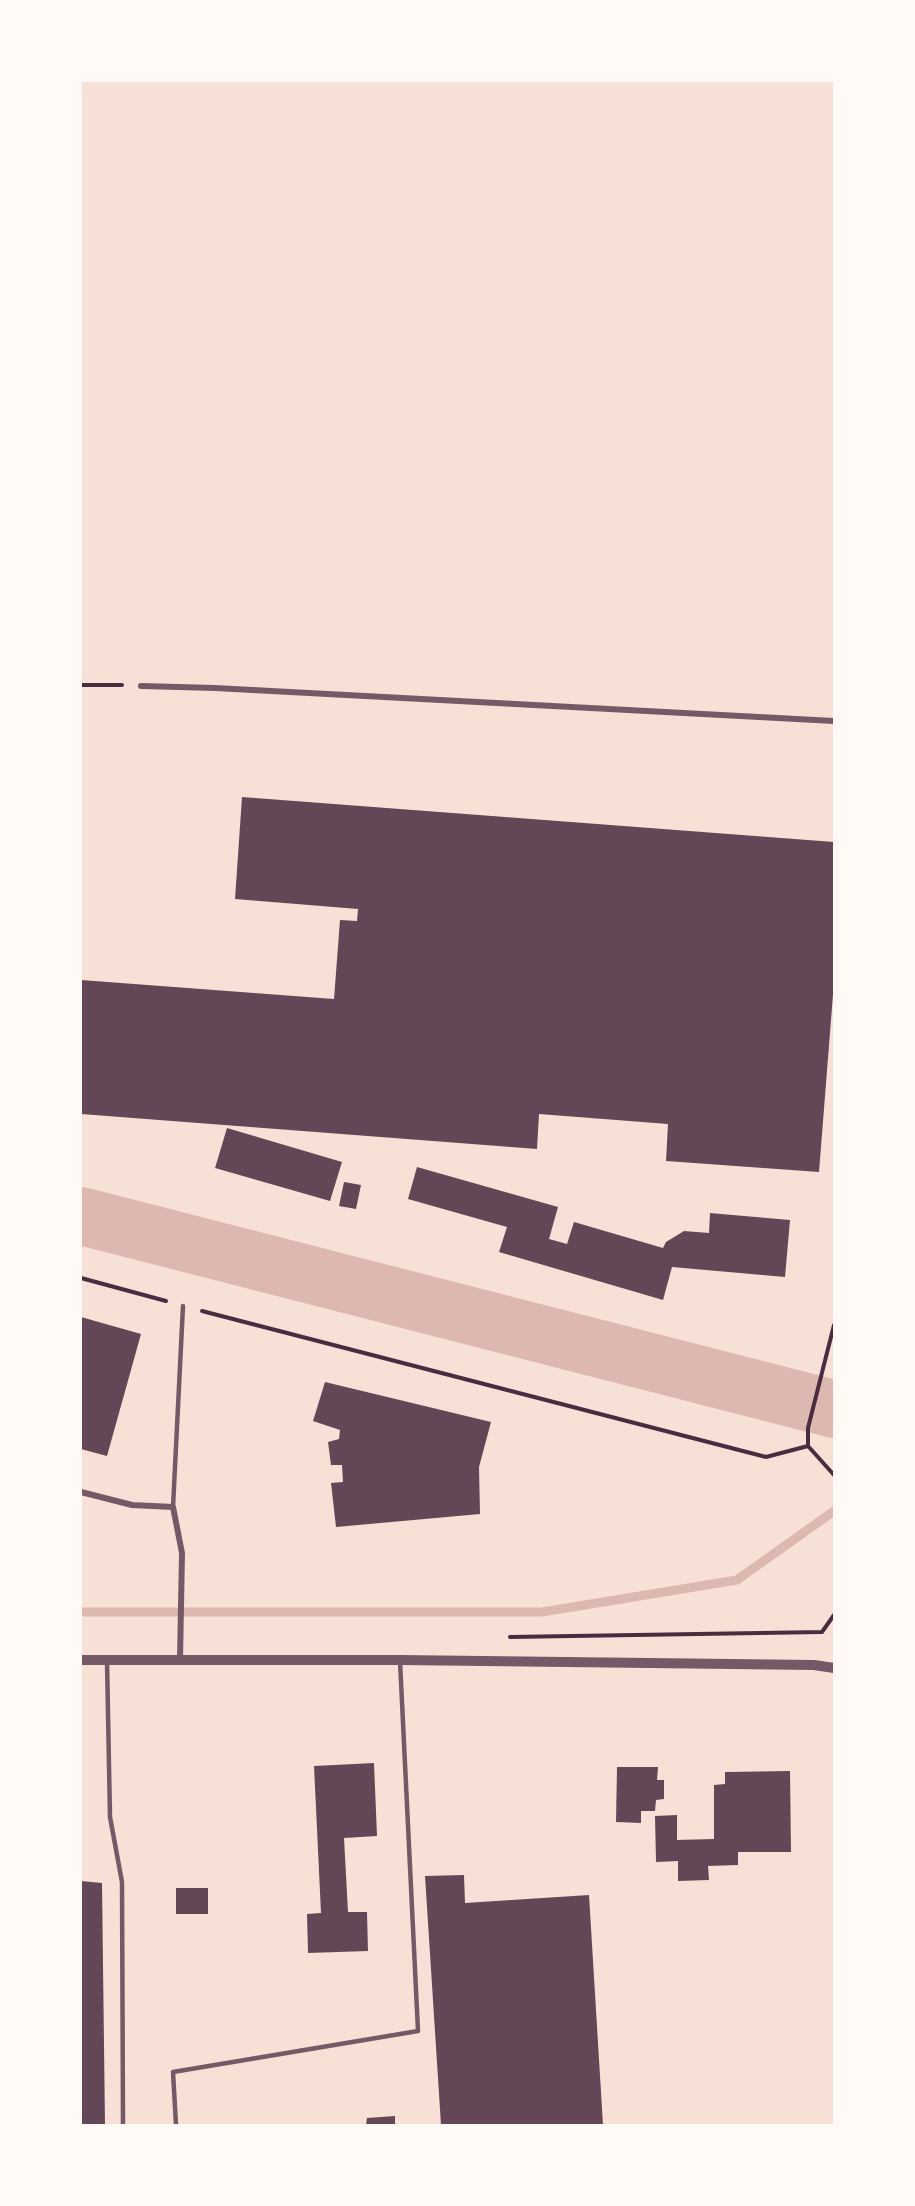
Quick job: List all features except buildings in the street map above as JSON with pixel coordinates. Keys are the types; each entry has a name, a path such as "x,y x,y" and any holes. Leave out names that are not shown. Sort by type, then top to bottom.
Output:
{"street":[{"path":"141,686 239,689 834,721"},
{"path":"81,1492 132,1505 173,1507 182,1553 180,1660"},
{"path":"81,1660 400,1660 814,1665 834,1668"}],"lane":[{"path":"173,1507 183,1306"},
{"path":"106,1660 110,1816 122,1882 123,2125"},
{"path":"176,2125 173,2072 418,2031 400,1660"}],"path":[{"path":"81,685 141,686"},
{"path":"81,1278 766,1457 808,1446"},
{"path":"834,1325 808,1428 808,1446 834,1475"},
{"path":"769,1634 822,1632 834,1616"}],"waterway":[{"path":"81,1216 834,1409"},
{"path":"81,1612 542,1612 737,1580 834,1511"}]}
